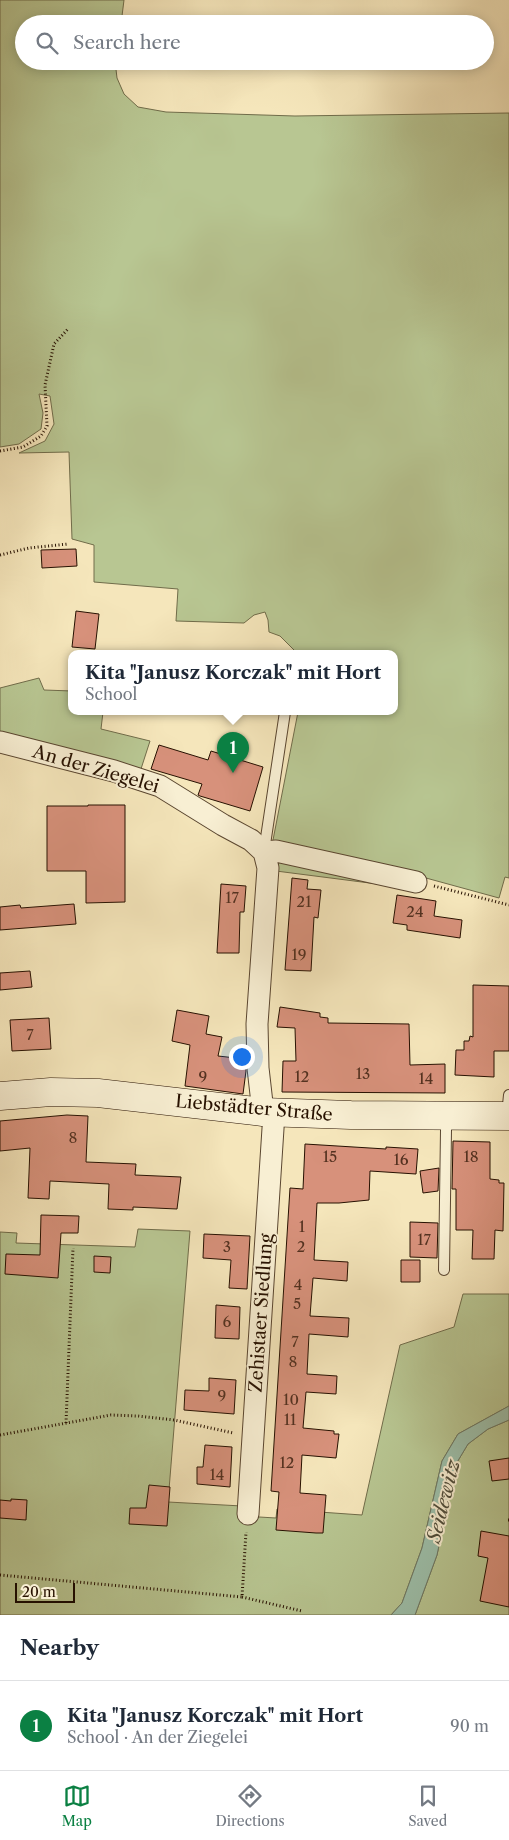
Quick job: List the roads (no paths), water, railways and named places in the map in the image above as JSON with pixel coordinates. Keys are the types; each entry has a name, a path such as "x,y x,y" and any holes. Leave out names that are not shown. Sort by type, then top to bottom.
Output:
{"main road":[{"name":"Liebstädter Straße","path":"0,1096 51,1092 98,1092 268,1112 351,1115 448,1116 508,1109"}],"street":[{"name":"An der Ziegelei","path":"0,742 114,771 160,786 223,825 252,840 264,852"},
{"path":"268,1112 258,1068 257,1024 268,868 264,852 276,851 416,882"},
{"name":"Zehistaer Siedlung","path":"248,1514 268,1112"}],"lane":[{"path":"264,852 284,715"},
{"path":"444,1270 446,1130 448,1116"}],"water":[{"name":"Seidewitz","path":"509,1406 509,1420 488,1429 468,1444 456,1464 437,1555 415,1615 391,1615 402,1603 422,1548 442,1461 458,1434"}],"place":[{"name":"Kita \"Janusz Korczak\" mit Hort","path":"233,773"}]}
